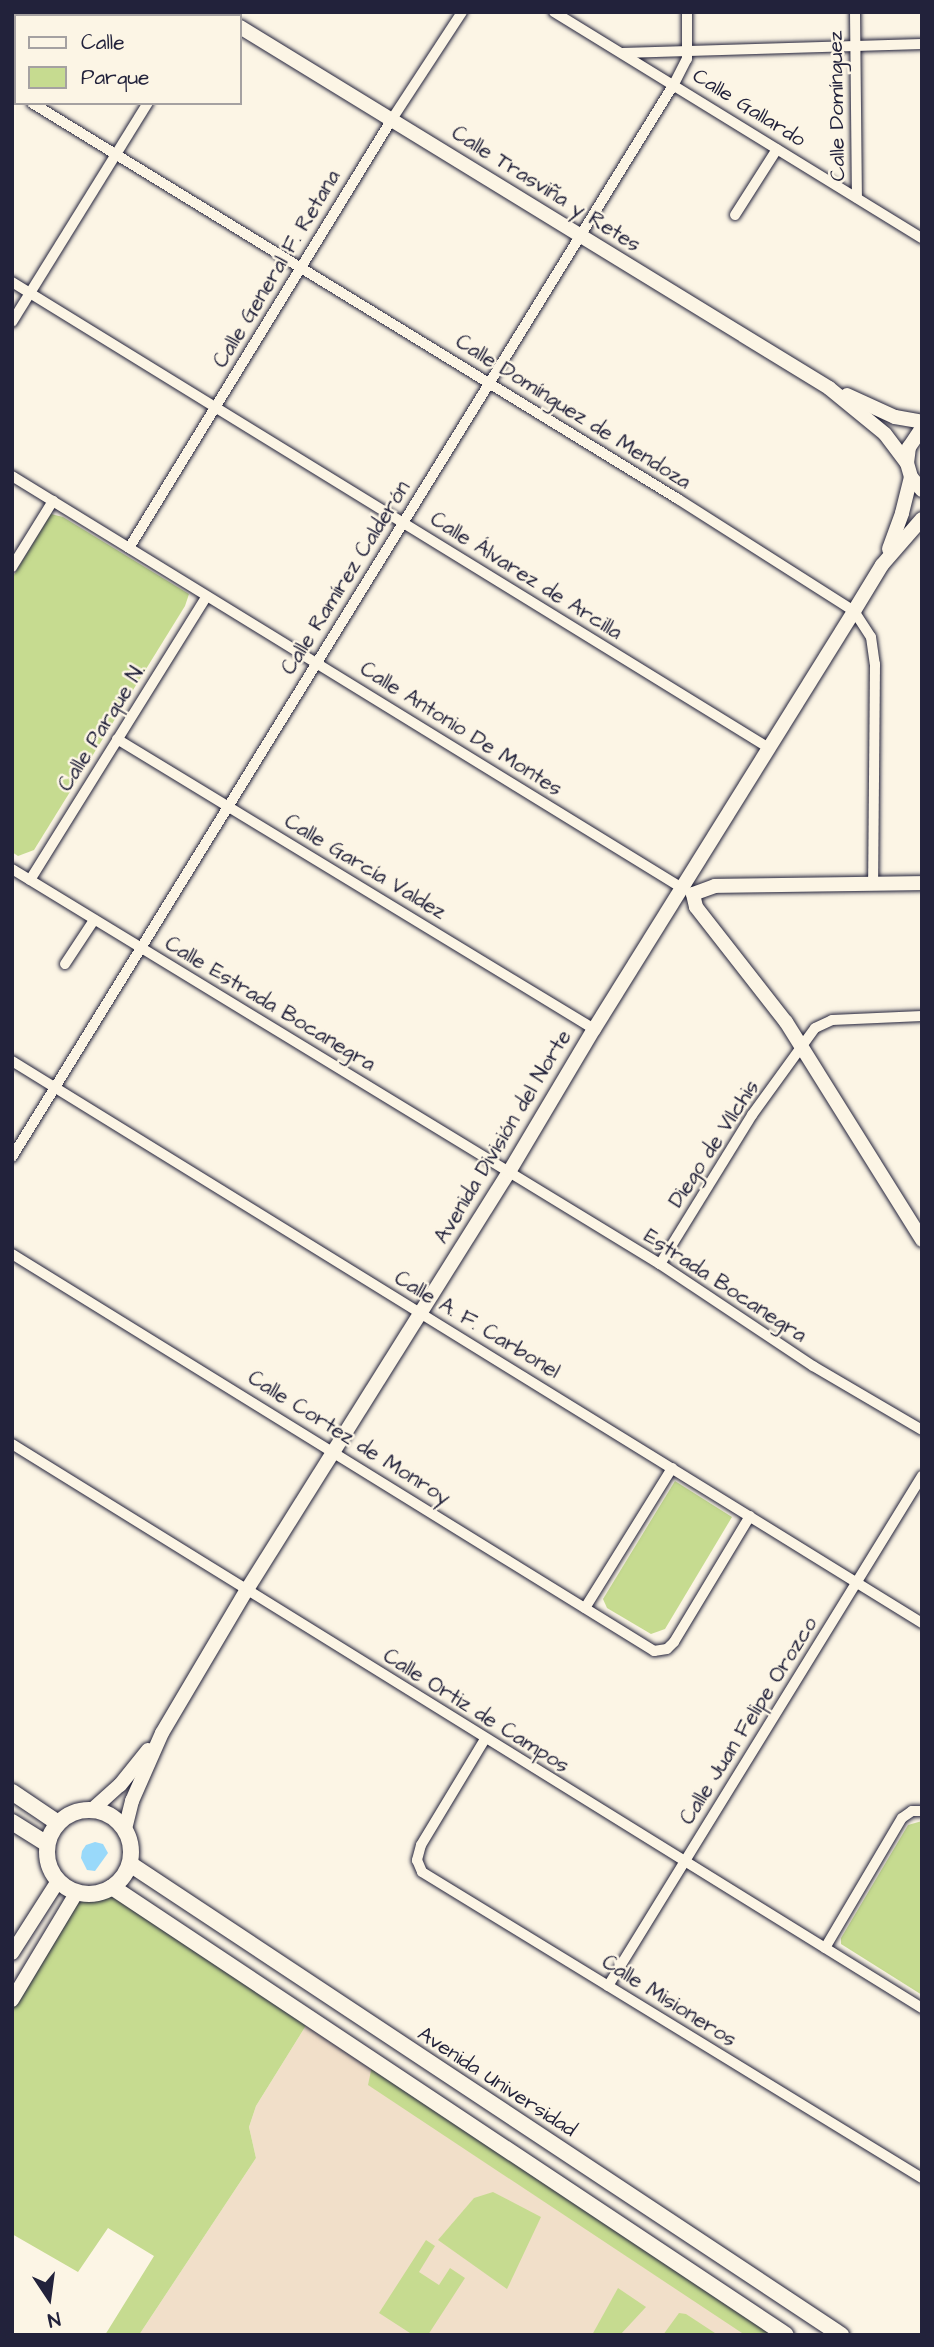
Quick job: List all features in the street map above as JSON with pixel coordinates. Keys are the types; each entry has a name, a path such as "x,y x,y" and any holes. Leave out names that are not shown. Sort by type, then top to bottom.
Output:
{"main road":[{"name":"Calle Trasviña y Retes","path":"242,28 829,388 895,417 922,422"},
{"name":"Calle Trasviña y Retes","path":"829,388 885,435 922,490"},
{"name":"Avenida División del Norte","path":"883,565 902,513 909,470 909,447 922,428"},
{"name":"Avenida División del Norte","path":"125,1829 134,1796 162,1733 246,1591 509,1172 594,1029 688,891 769,748 883,565 922,519"},
{"path":"922,883 715,886 688,891 696,906 802,1046 922,1240"},
{"name":"Avenida División del Norte","path":"93,1809 120,1785 162,1733"},
{"path":"12,1792 58,1823"},
{"path":"93,1809 107,1813 125,1829 132,1852 130,1864 112,1887 89,1894 77,1892 58,1881 50,1870 47,1844 58,1823 68,1815 93,1809"},
{"path":"12,1822 47,1844"},
{"name":"Avenida Universidad","path":"130,1864 841,2335"},
{"path":"12,1953 58,1881"},
{"path":"112,1887 786,2335"},
{"path":"12,2000 77,1892"}],"street":[{"name":"Calle General F. Retana","path":"129,548 392,119 462,12"},
{"name":"Calle Gallardo","path":"554,12 922,238"},
{"name":"Calle Ramírez Calderón","path":"12,1157 674,84 688,51 687,12"},
{"name":"Calle Domínguez","path":"855,12 857,198"},
{"path":"622,53 922,44"},
{"name":"Calle Domínguez de Mendoza","path":"35,105 854,611 872,637 875,664 873,885"},
{"path":"12,322 147,105"},
{"path":"735,215 777,149"},
{"name":"Calle Álvarez de Arcilla","path":"12,282 769,748"},
{"name":"Calle Antonio De Montes","path":"12,476 688,891"},
{"path":"12,567 52,501"},
{"name":"Calle Parque N.","path":"30,880 206,597"},
{"name":"Calle García Valdez","path":"117,739 594,1029"},
{"name":"Calle Estrada Bocanegra","path":"12,869 509,1172"},
{"path":"65,964 94,920"},
{"name":"Diego de VIlchis","path":"660,1264 752,1115 815,1028 832,1020 922,1016"},
{"name":"Calle A. F. Carbonel","path":"12,1061 922,1623"},
{"name":"Estrada Bocanegra","path":"509,1172 660,1264 813,1366 922,1430"},
{"name":"Calle Cortez de Monroy","path":"12,1254 333,1450 654,1651 667,1649 674,1642 750,1516"},
{"name":"Calle Ortiz de Campos","path":"12,1444 683,1863 922,2008"},
{"path":"585,1608 672,1468"},
{"name":"Calle Juan Felipe Orozco","path":"608,1986 922,1476"},
{"name":"Calle Misioneros","path":"485,1739 421,1845 417,1860 422,1872 922,2178"},
{"path":"825,1948 902,1818 912,1811 922,1811"}],"shaded area":[{"path":"310,2019 786,2335 139,2335 256,2158 249,2127 256,2106"}],"green space":[{"path":"51,514 63,517 189,594 185,606 34,850 18,856 12,852 12,578"},
{"path":"675,1481 732,1517 665,1629 651,1634 607,1608 603,1599"},
{"path":"922,1821 922,1995 841,1944 841,1938 908,1825"},
{"path":"112,1887 310,2019 256,2106 249,2127 256,2158 139,2335 105,2335 154,2256 108,2228 78,2272 12,2234 12,2000 77,1892 89,1894"},
{"path":"372,2066 779,2335 745,2335 368,2085"},
{"path":"493,2192 541,2217 507,2289 438,2240 474,2198"},
{"path":"426,2240 435,2246 419,2272 439,2285 450,2268 465,2278 428,2335 413,2335 379,2313"},
{"path":"618,2288 646,2307 620,2335 592,2335"},
{"path":"679,2313 686,2314 718,2335 663,2335"}],"water":[{"path":"95,1842 103,1844 108,1853 95,1871 87,1870 81,1858 82,1851 86,1845"}]}
